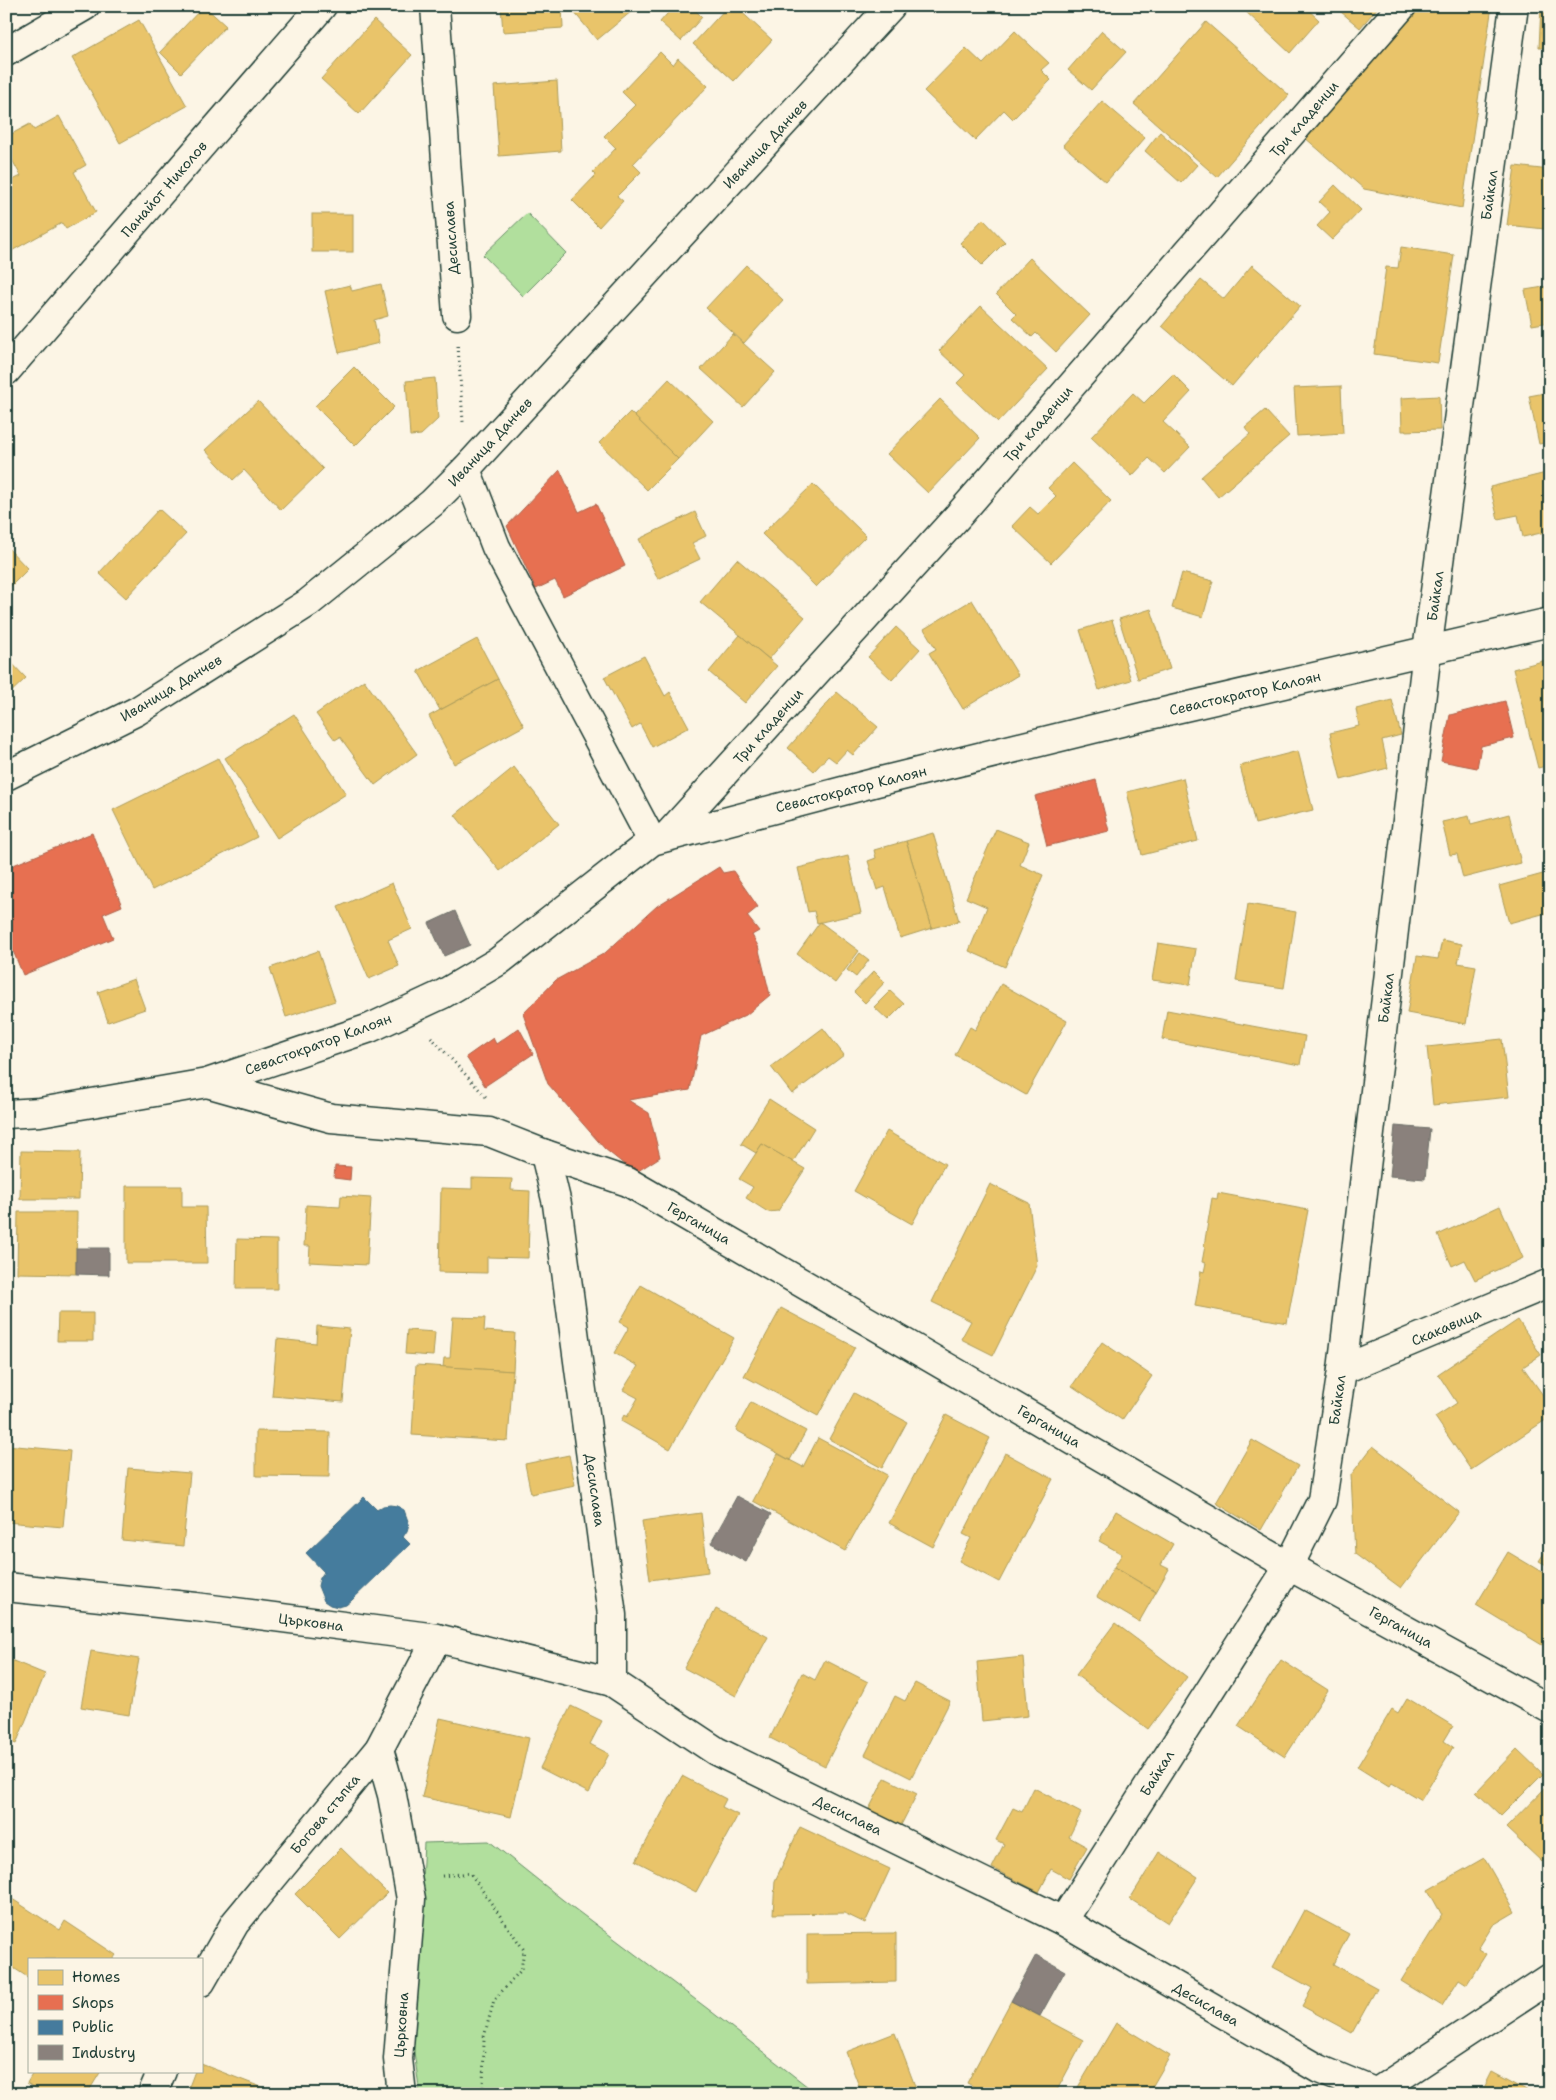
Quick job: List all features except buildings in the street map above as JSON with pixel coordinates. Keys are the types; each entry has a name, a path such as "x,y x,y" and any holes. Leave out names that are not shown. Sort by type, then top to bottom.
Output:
{"street":[{"path":"6,52 85,6"},
{"name":"Панайот Николов","path":"6,371 322,6"},
{"name":"Десислава","path":"435,6 456,316"},
{"name":"Иваница Данчев","path":"6,776 137,711 308,603 432,503 466,469 892,6"},
{"name":"Три кладенци","path":"660,838 958,516 1402,6"},
{"name":"Байкал","path":"1063,1921 1289,1566 1322,1500 1342,1370 1428,651 1514,6"},
{"path":"466,469 496,547 660,838"},
{"name":"Севастократор Калоян","path":"6,1114 40,1112 207,1083 370,1028 443,994 499,961 660,838 1146,716 1550,622"},
{"name":"Севастократор Калоян","path":"207,1083 331,1118 489,1132 545,1154"},
{"name":"Десислава","path":"545,1154 557,1204 612,1615 612,1682 716,1751 1063,1921 1319,2069 1378,2093 1550,1978"},
{"name":"Герганица","path":"545,1154 628,1182 1289,1566 1550,1708"},
{"name":"Скакавица","path":"1342,1370 1550,1283"},
{"name":"Църковна","path":"6,1587 196,1607 437,1638 612,1682"},
{"name":"Богова стъпка","path":"202,1980 235,1923 379,1749 437,1638"},
{"name":"Църковна","path":"379,1749 392,1795 411,1899 398,2059 402,2094"},
{"path":"152,2094 162,2072"}],"path":[{"path":"456,316 466,469"},
{"path":"450,1059 470,1081"},
{"path":"411,1899 442,1876 470,1873 524,1950 521,1970 494,2000 484,2037 483,2094"}],"green space":[{"path":"527,213 566,253 523,296 483,255"},
{"path":"489,1841 563,1900 817,2094 420,2094 413,2045 424,1843"}]}
